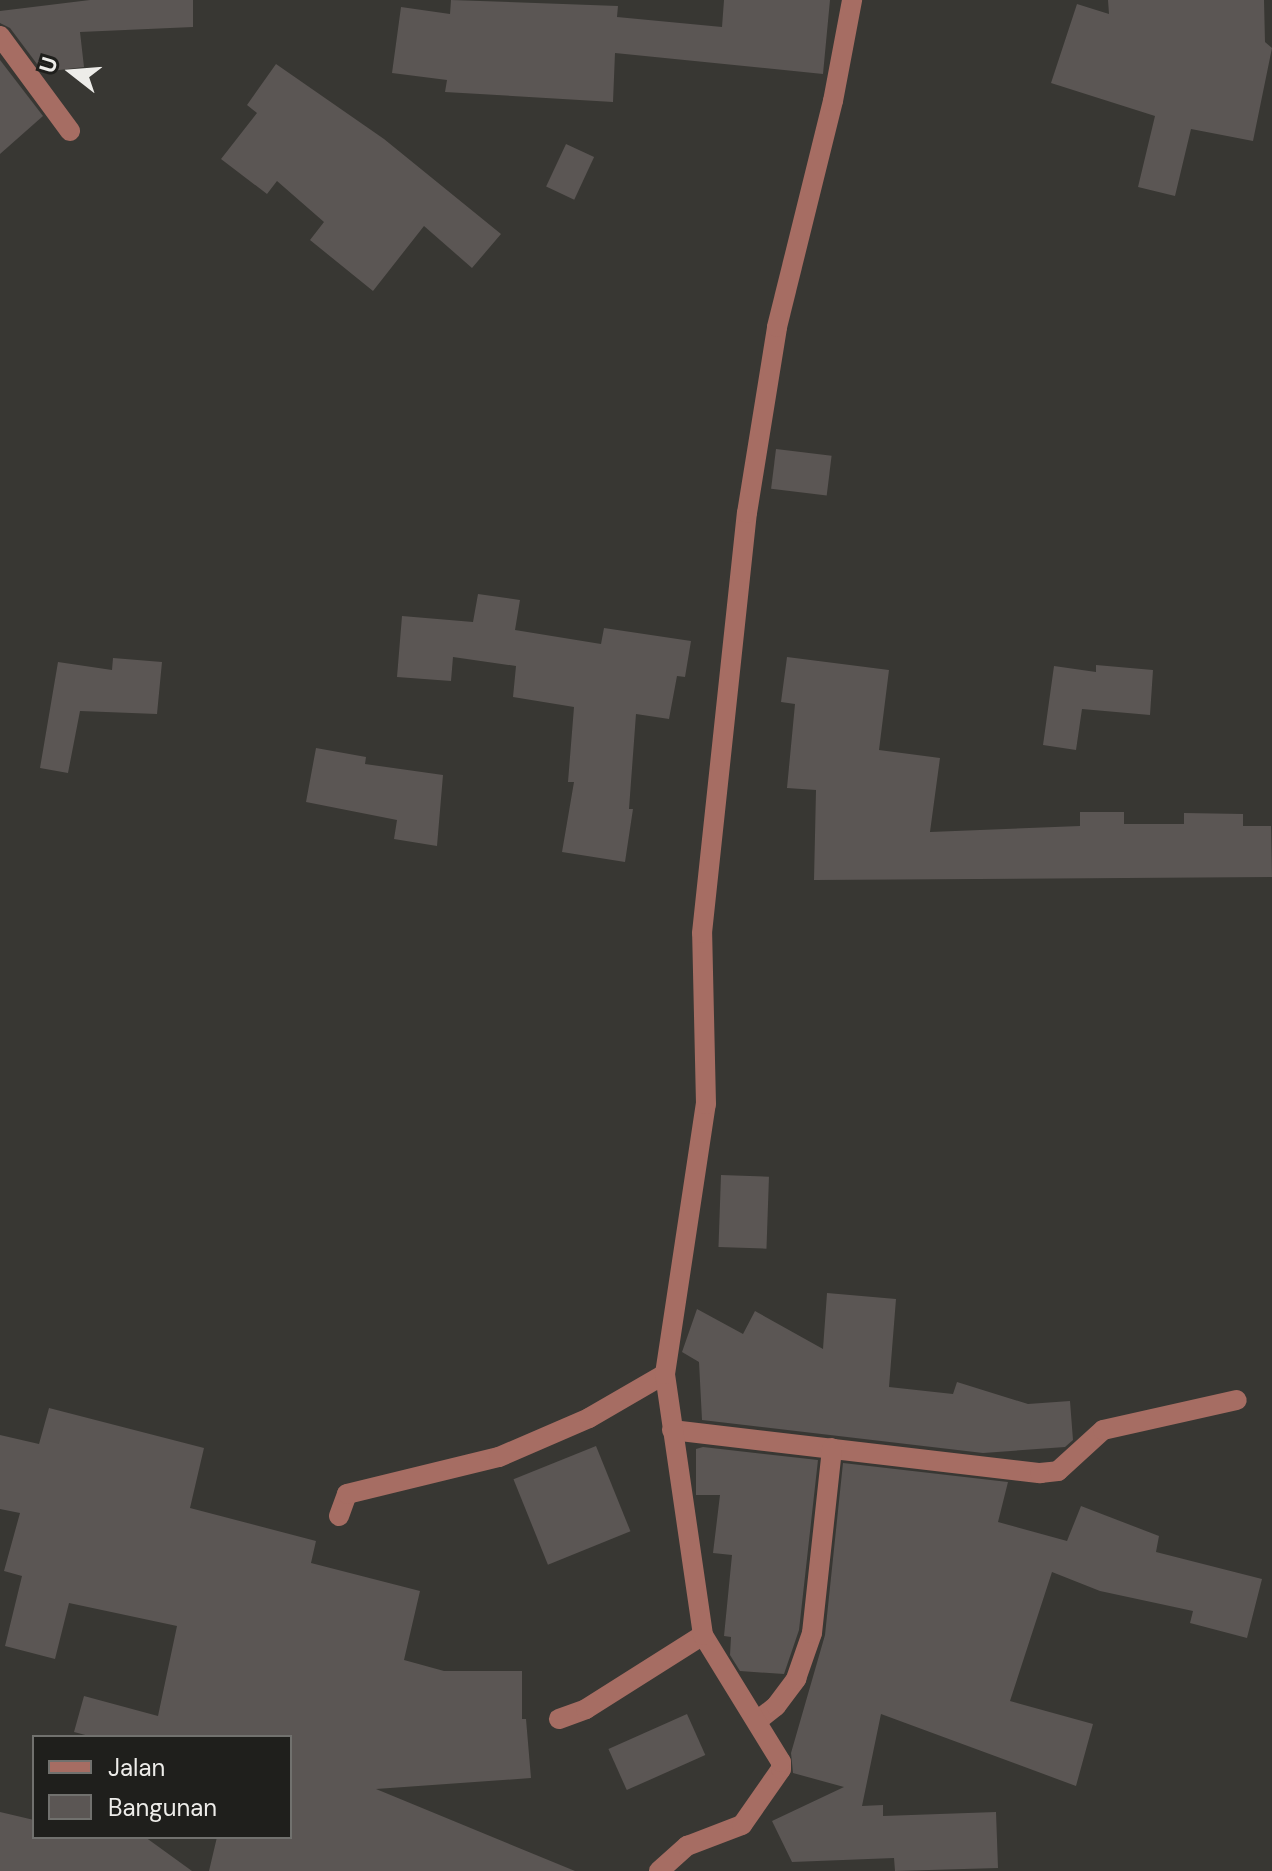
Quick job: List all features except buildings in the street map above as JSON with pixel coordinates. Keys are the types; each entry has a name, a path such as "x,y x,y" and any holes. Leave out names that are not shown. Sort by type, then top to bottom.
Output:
{"street":[{"path":"659,1871 687,1846 742,1825 777,1776 781,1762 703,1635 665,1374 706,1104 702,933 747,513 777,327 833,101 852,0"},
{"path":"0,36 70,131"},
{"path":"339,1516 347,1494 499,1457 589,1418 665,1374"},
{"path":"672,1430 1058,1471 1103,1430 1237,1400"},
{"path":"757,1721 776,1706 796,1679 812,1633 832,1448"},
{"path":"559,1719 586,1709 703,1635"}]}
